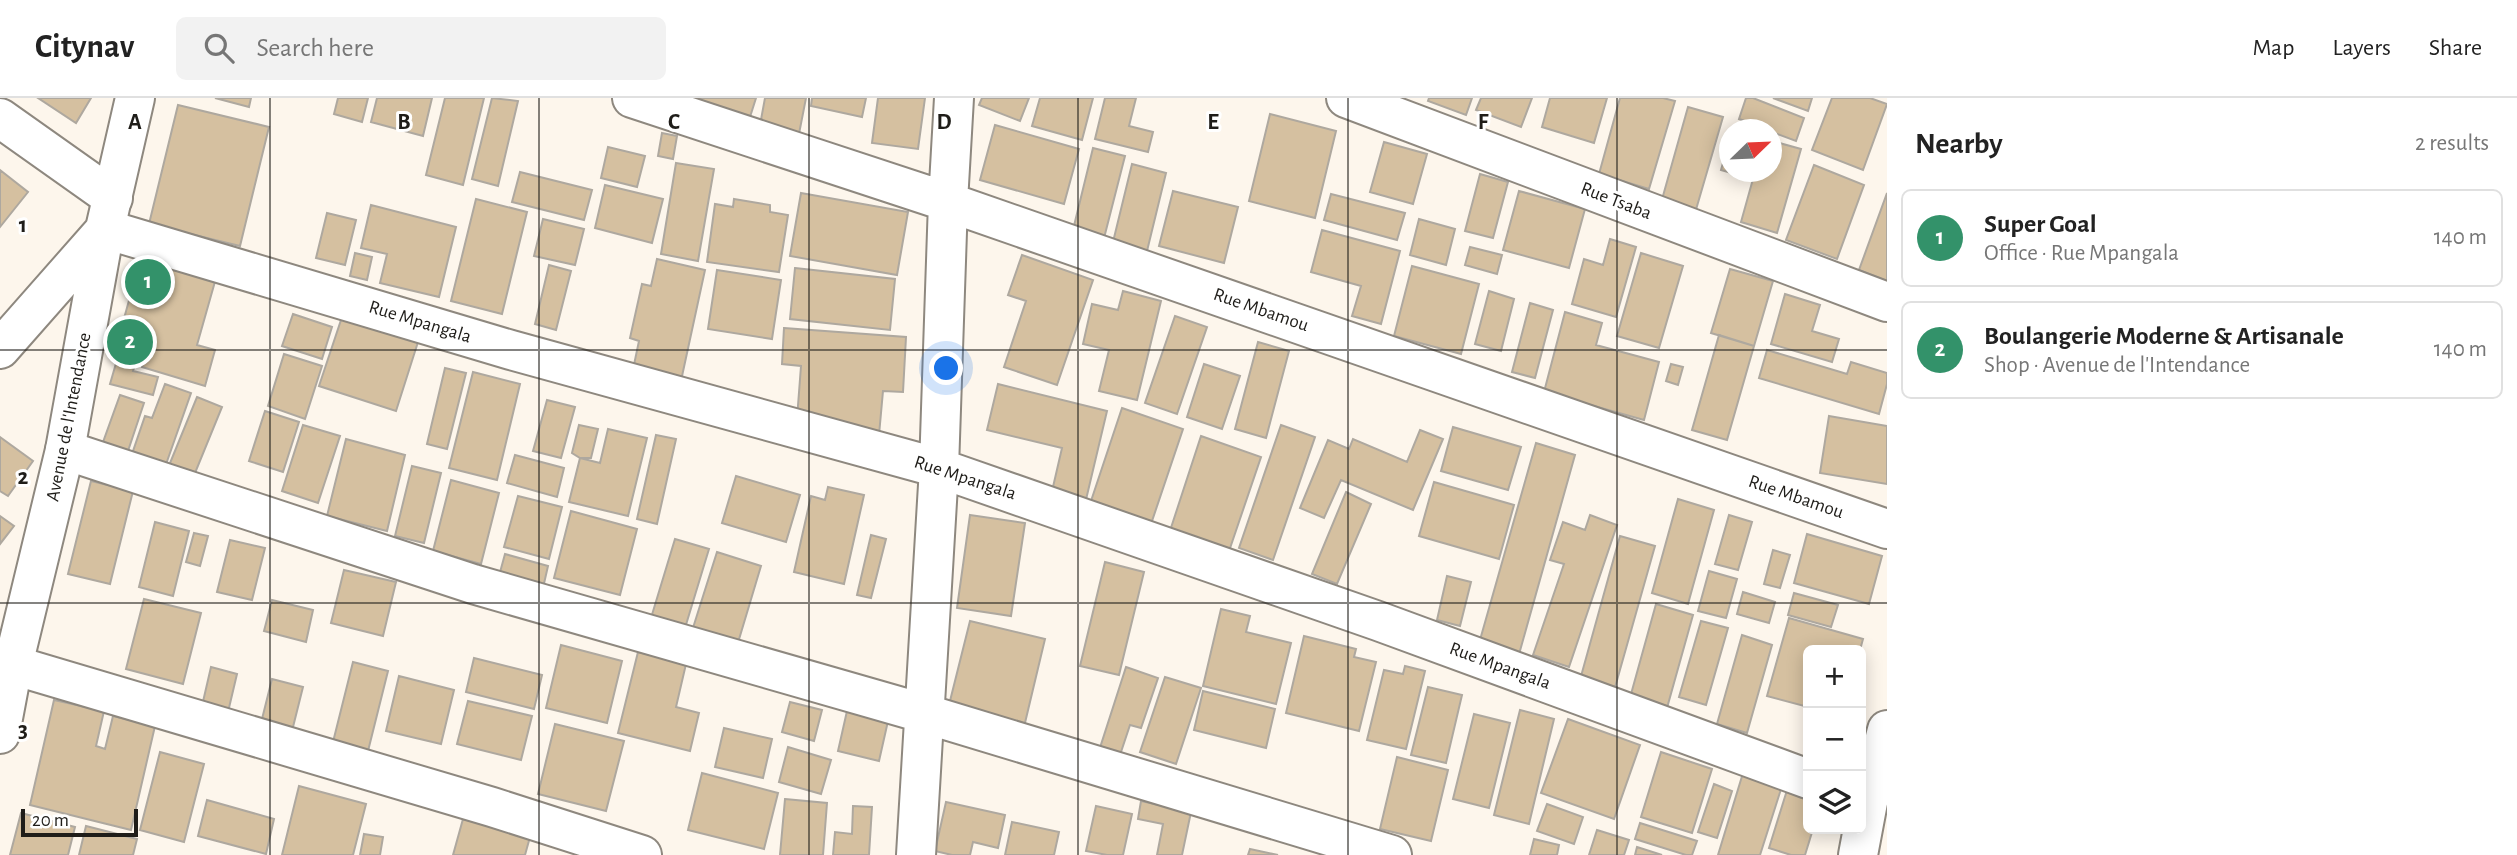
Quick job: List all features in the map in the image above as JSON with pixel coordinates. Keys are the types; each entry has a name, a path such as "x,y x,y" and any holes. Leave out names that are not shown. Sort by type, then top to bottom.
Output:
{"street":[{"name":"Avenue de l'Intendance","path":"0,734 13,665 65,450 109,214 135,98"},
{"name":"Rue Mbamou","path":"632,98 948,202 1887,529"},
{"path":"916,855 939,468 954,98"},
{"name":"Rue Tsaba","path":"1346,98 1887,302"},
{"name":"Rue Mpangala","path":"0,118 109,214 524,353 939,468 1378,621 1803,777"},
{"path":"0,349 109,214"},
{"path":"65,450 474,584 926,714 1392,855"},
{"path":"13,665 478,803 642,855"},
{"path":"1858,855 1887,730"}],"building":[{"path":"38,98 91,98 76,123"},
{"path":"215,98 251,98 249,107"},
{"path":"338,98 368,98 362,122 334,114"},
{"path":"377,98 432,98 423,136 371,122"},
{"path":"445,98 484,98 463,185 426,175"},
{"path":"492,98 518,101 498,186 472,179"},
{"path":"756,98 750,117 697,100"},
{"path":"765,98 806,98 797,144 758,136"},
{"path":"812,98 866,98 862,117 811,106"},
{"path":"878,98 925,98 918,149 872,143"},
{"path":"982,98 1029,98 1020,121 979,105"},
{"path":"1040,98 1093,98 1082,140 1032,126"},
{"path":"1105,98 1136,98 1129,126 1153,132 1148,152 1095,139"},
{"path":"1429,98 1472,98 1466,115 1428,101"},
{"path":"1481,98 1532,98 1521,127 1476,110"},
{"path":"1550,98 1607,98 1594,143 1542,127"},
{"path":"1620,98 1663,98 1675,101 1649,189 1599,174"},
{"path":"1746,98 1753,98 1804,118 1796,141 1782,136 1782,119 1739,119"},
{"path":"1773,98 1812,98 1808,111"},
{"path":"1832,98 1870,98 1887,104 1863,170 1812,150"},
{"path":"178,105 269,127 240,246 149,224"},
{"path":"1688,107 1723,117 1719,119 1719,131 1695,213 1661,203"},
{"path":"1270,114 1336,131 1315,218 1249,201"},
{"path":"995,125 1079,149 1064,204 980,180"},
{"path":"662,133 677,136 673,159 658,156"},
{"path":"1384,142 1427,154 1413,204 1370,192"},
{"path":"1782,144 1801,149 1777,233 1741,222 1752,182 1782,182"},
{"path":"608,147 645,156 637,187 601,178"},
{"path":"1093,148 1125,156 1103,242 1072,234"},
{"path":"676,163 714,169 698,261 661,254"},
{"path":"1132,164 1166,173 1147,251 1113,242"},
{"path":"1814,165 1864,185 1837,259 1786,240"},
{"path":"0,170 28,192 0,227"},
{"path":"520,172 592,190 584,220 512,202"},
{"path":"1480,174 1508,182 1493,238 1465,231"},
{"path":"605,185 663,199 652,243 595,228"},
{"path":"1173,191 1238,207 1224,263 1159,246"},
{"path":"1519,191 1585,209 1569,268 1503,250"},
{"path":"801,193 908,212 897,275 790,256"},
{"path":"1887,193 1887,281 1859,270"},
{"path":"1331,194 1405,213 1397,240 1324,220"},
{"path":"476,199 527,212 502,314 451,301"},
{"path":"734,199 770,205 770,212 788,215 779,272 707,262 715,204 733,207"},
{"path":"371,205 456,227 439,297 380,283 387,254 361,248"},
{"path":"327,213 356,220 345,265 316,258"},
{"path":"543,219 584,229 575,265 534,256"},
{"path":"1419,219 1455,229 1446,265 1410,255"},
{"path":"1322,230 1400,251 1381,324 1352,316 1361,286 1311,272"},
{"path":"1610,239 1636,247 1616,317 1572,304 1584,259 1603,265"},
{"path":"1470,247 1502,255 1497,274 1465,265"},
{"path":"143,250 218,271 197,345 215,350 205,386 142,367 144,359 115,351"},
{"path":"355,253 372,257 367,280 350,276"},
{"path":"1641,253 1683,266 1659,348 1617,336"},
{"path":"1022,255 1093,280 1057,385 1004,367 1026,301 1008,295"},
{"path":"657,259 705,270 679,390 631,379 639,341 630,338 642,284 651,286"},
{"path":"549,265 571,271 556,330 535,324"},
{"path":"1412,266 1479,284 1461,354 1394,336"},
{"path":"795,268 895,279 890,330 790,319"},
{"path":"1730,269 1773,281 1754,346 1711,333"},
{"path":"717,270 781,280 772,339 708,329"},
{"path":"1123,291 1161,301 1137,400 1099,391 1109,350 1083,344 1092,304 1118,310"},
{"path":"1489,291 1514,299 1501,351 1475,344"},
{"path":"1785,294 1820,305 1812,331 1839,339 1832,362 1771,344"},
{"path":"1530,303 1553,310 1535,378 1512,372"},
{"path":"1565,312 1602,323 1596,345 1659,362 1644,420 1544,392"},
{"path":"293,314 332,327 322,359 282,346"},
{"path":"1175,316 1207,327 1177,414 1145,403"},
{"path":"342,317 418,342 396,411 319,386"},
{"path":"784,328 906,337 903,392 883,391 879,435 797,419 801,366 782,364"},
{"path":"1719,335 1754,346 1727,440 1692,430"},
{"path":"1258,342 1289,351 1266,438 1235,429"},
{"path":"1767,350 1847,374 1851,362 1887,373 1887,384 1879,414 1759,378"},
{"path":"284,354 322,366 305,419 268,406"},
{"path":"117,360 135,365 133,371 158,377 153,395 110,384"},
{"path":"1204,364 1240,376 1222,429 1187,417"},
{"path":"1671,364 1683,367 1678,385 1666,381"},
{"path":"445,368 466,373 447,449 427,444"},
{"path":"473,372 520,384 497,480 449,468"},
{"path":"165,384 191,393 164,470 131,457 145,416 152,418"},
{"path":"998,384 1107,411 1084,508 1050,500 1062,448 987,430"},
{"path":"120,395 144,403 127,454 102,445"},
{"path":"197,397 222,407 193,478 168,468"},
{"path":"547,400 575,407 561,458 533,451"},
{"path":"1122,408 1183,429 1150,527 1089,507"},
{"path":"265,411 299,422 283,472 249,461"},
{"path":"1829,416 1887,426 1887,484 1820,473"},
{"path":"303,425 340,436 318,503 282,491"},
{"path":"579,425 598,429 591,458 580,458 572,453"},
{"path":"1281,425 1315,437 1273,560 1239,548"},
{"path":"1453,427 1521,447 1508,490 1441,471"},
{"path":"608,429 647,438 628,516 569,502 580,458 600,463"},
{"path":"1420,430 1443,439 1413,510 1341,480 1324,518 1300,508 1328,440 1349,449 1353,439 1407,462"},
{"path":"656,435 676,439 657,524 637,519"},
{"path":"1201,436 1261,457 1226,560 1167,540"},
{"path":"0,437 33,461 8,496 0,491"},
{"path":"346,439 405,455 387,531 327,516"},
{"path":"1536,443 1575,455 1516,665 1476,654"},
{"path":"515,455 564,468 557,497 507,483"},
{"path":"412,466 441,473 424,543 395,536"},
{"path":"736,476 800,495 786,542 722,523"},
{"path":"451,480 499,493 481,564 433,551"},
{"path":"91,481 133,491 110,584 68,574"},
{"path":"1434,482 1514,505 1499,559 1419,536"},
{"path":"828,487 864,495 844,584 794,572 811,496 825,500"},
{"path":"1346,492 1371,504 1337,584 1312,574"},
{"path":"518,496 562,507 549,559 504,547"},
{"path":"1678,499 1714,510 1688,604 1652,593"},
{"path":"571,511 637,529 620,595 554,578"},
{"path":"970,515 1025,523 1011,616 957,608"},
{"path":"1590,515 1617,525 1569,667 1533,655 1564,564 1550,560 1563,522 1585,530"},
{"path":"1729,515 1752,522 1738,570 1715,564"},
{"path":"0,516 14,526 0,544"},
{"path":"155,522 189,531 173,596 139,587"},
{"path":"194,533 208,536 200,566 186,562"},
{"path":"1807,534 1882,556 1869,604 1794,583"},
{"path":"871,535 886,539 871,598 857,595"},
{"path":"1620,536 1655,546 1612,698 1578,687"},
{"path":"675,539 709,549 685,628 651,618"},
{"path":"230,540 265,548 252,600 217,592"},
{"path":"1773,550 1790,555 1780,588 1764,584"},
{"path":"717,552 761,566 737,646 692,631"},
{"path":"505,554 548,566 543,588 499,576"},
{"path":"1105,562 1144,572 1119,675 1080,666"},
{"path":"344,570 396,582 383,636 331,623"},
{"path":"1709,571 1737,579 1726,618 1698,611"},
{"path":"1447,576 1471,582 1460,626 1437,620"},
{"path":"1743,592 1775,602 1769,623 1737,614"},
{"path":"1794,593 1838,605 1831,627 1788,615"},
{"path":"144,599 201,613 183,684 126,669"},
{"path":"272,600 313,610 306,642 264,631"},
{"path":"1656,604 1693,615 1665,715 1628,705"},
{"path":"1221,609 1250,616 1246,632 1291,643 1276,704 1203,686"},
{"path":"1789,618 1863,639 1861,645 1803,645 1803,706 1767,696"},
{"path":"970,621 1045,639 1024,727 948,709"},
{"path":"1701,621 1728,628 1706,705 1679,697"},
{"path":"1742,635 1772,645 1747,733 1717,724"},
{"path":"1304,636 1356,649 1354,657 1376,662 1359,731 1286,713"},
{"path":"561,645 622,661 607,723 546,708"},
{"path":"638,652 686,664 676,707 699,713 690,751 618,733"},
{"path":"474,658 542,675 534,709 466,692"},
{"path":"353,662 388,671 366,759 331,750"},
{"path":"1405,666 1425,671 1406,749 1367,740 1384,670 1403,674"},
{"path":"211,667 237,674 228,712 202,706"},
{"path":"1126,667 1158,678 1141,728 1130,725 1118,761 1098,754"},
{"path":"399,676 454,690 441,744 386,731"},
{"path":"1165,677 1201,688 1176,764 1140,752"},
{"path":"272,679 303,687 290,739 259,731"},
{"path":"1428,687 1462,695 1446,763 1411,755"},
{"path":"1203,691 1275,709 1266,748 1194,730"},
{"path":"54,700 104,711 96,746 105,749 113,716 155,726 131,830 30,805"},
{"path":"468,701 532,716 521,760 457,744"},
{"path":"790,702 822,710 814,741 782,732"},
{"path":"1520,710 1554,719 1529,824 1494,815"},
{"path":"847,711 888,721 879,761 838,751"},
{"path":"1474,714 1510,723 1489,808 1453,799"},
{"path":"1568,719 1640,745 1614,819 1541,793"},
{"path":"555,724 624,741 606,811 538,794"},
{"path":"724,728 772,739 763,778 715,767"},
{"path":"788,747 831,760 821,794 779,782"},
{"path":"160,752 204,764 184,842 140,830"},
{"path":"1661,752 1712,769 1692,833 1641,817"},
{"path":"1397,757 1448,770 1431,841 1380,829"},
{"path":"702,773 778,793 764,849 688,830"},
{"path":"1743,773 1782,786 1760,855 1718,855"},
{"path":"1714,784 1732,791 1717,838 1698,832"},
{"path":"299,786 366,804 353,855 282,855"},
{"path":"1788,787 1803,792 1803,834 1811,834 1805,855 1791,855 1769,848"},
{"path":"785,799 827,803 823,855 780,855"},
{"path":"207,800 274,819 266,854 198,836"},
{"path":"1141,801 1191,812 1182,855 1157,855 1163,824 1138,819"},
{"path":"946,802 1005,815 998,848 973,842 970,855 935,851"},
{"path":"1547,804 1583,817 1574,844 1537,831"},
{"path":"853,806 872,807 869,855 833,855 835,832 852,834"},
{"path":"1096,806 1132,814 1123,855 1086,851"},
{"path":"21,813 75,827 68,855 10,855"},
{"path":"463,819 530,837 525,855 453,855"},
{"path":"1012,822 1059,832 1054,855 1005,855"},
{"path":"1640,823 1697,841 1692,855 1635,839"},
{"path":"86,826 137,839 133,855 79,855"},
{"path":"1597,830 1629,840 1624,855 1589,855"},
{"path":"364,834 383,837 380,855 360,855"},
{"path":"1534,839 1559,845 1557,855 1530,855"},
{"path":"1637,847 1662,855 1635,855"},
{"path":"1250,849 1278,855 1248,855"}],"place":[{"name":"Super Goal","path":"148,282"},
{"name":"Boulangerie Moderne & Artisanale","path":"130,342"}]}
